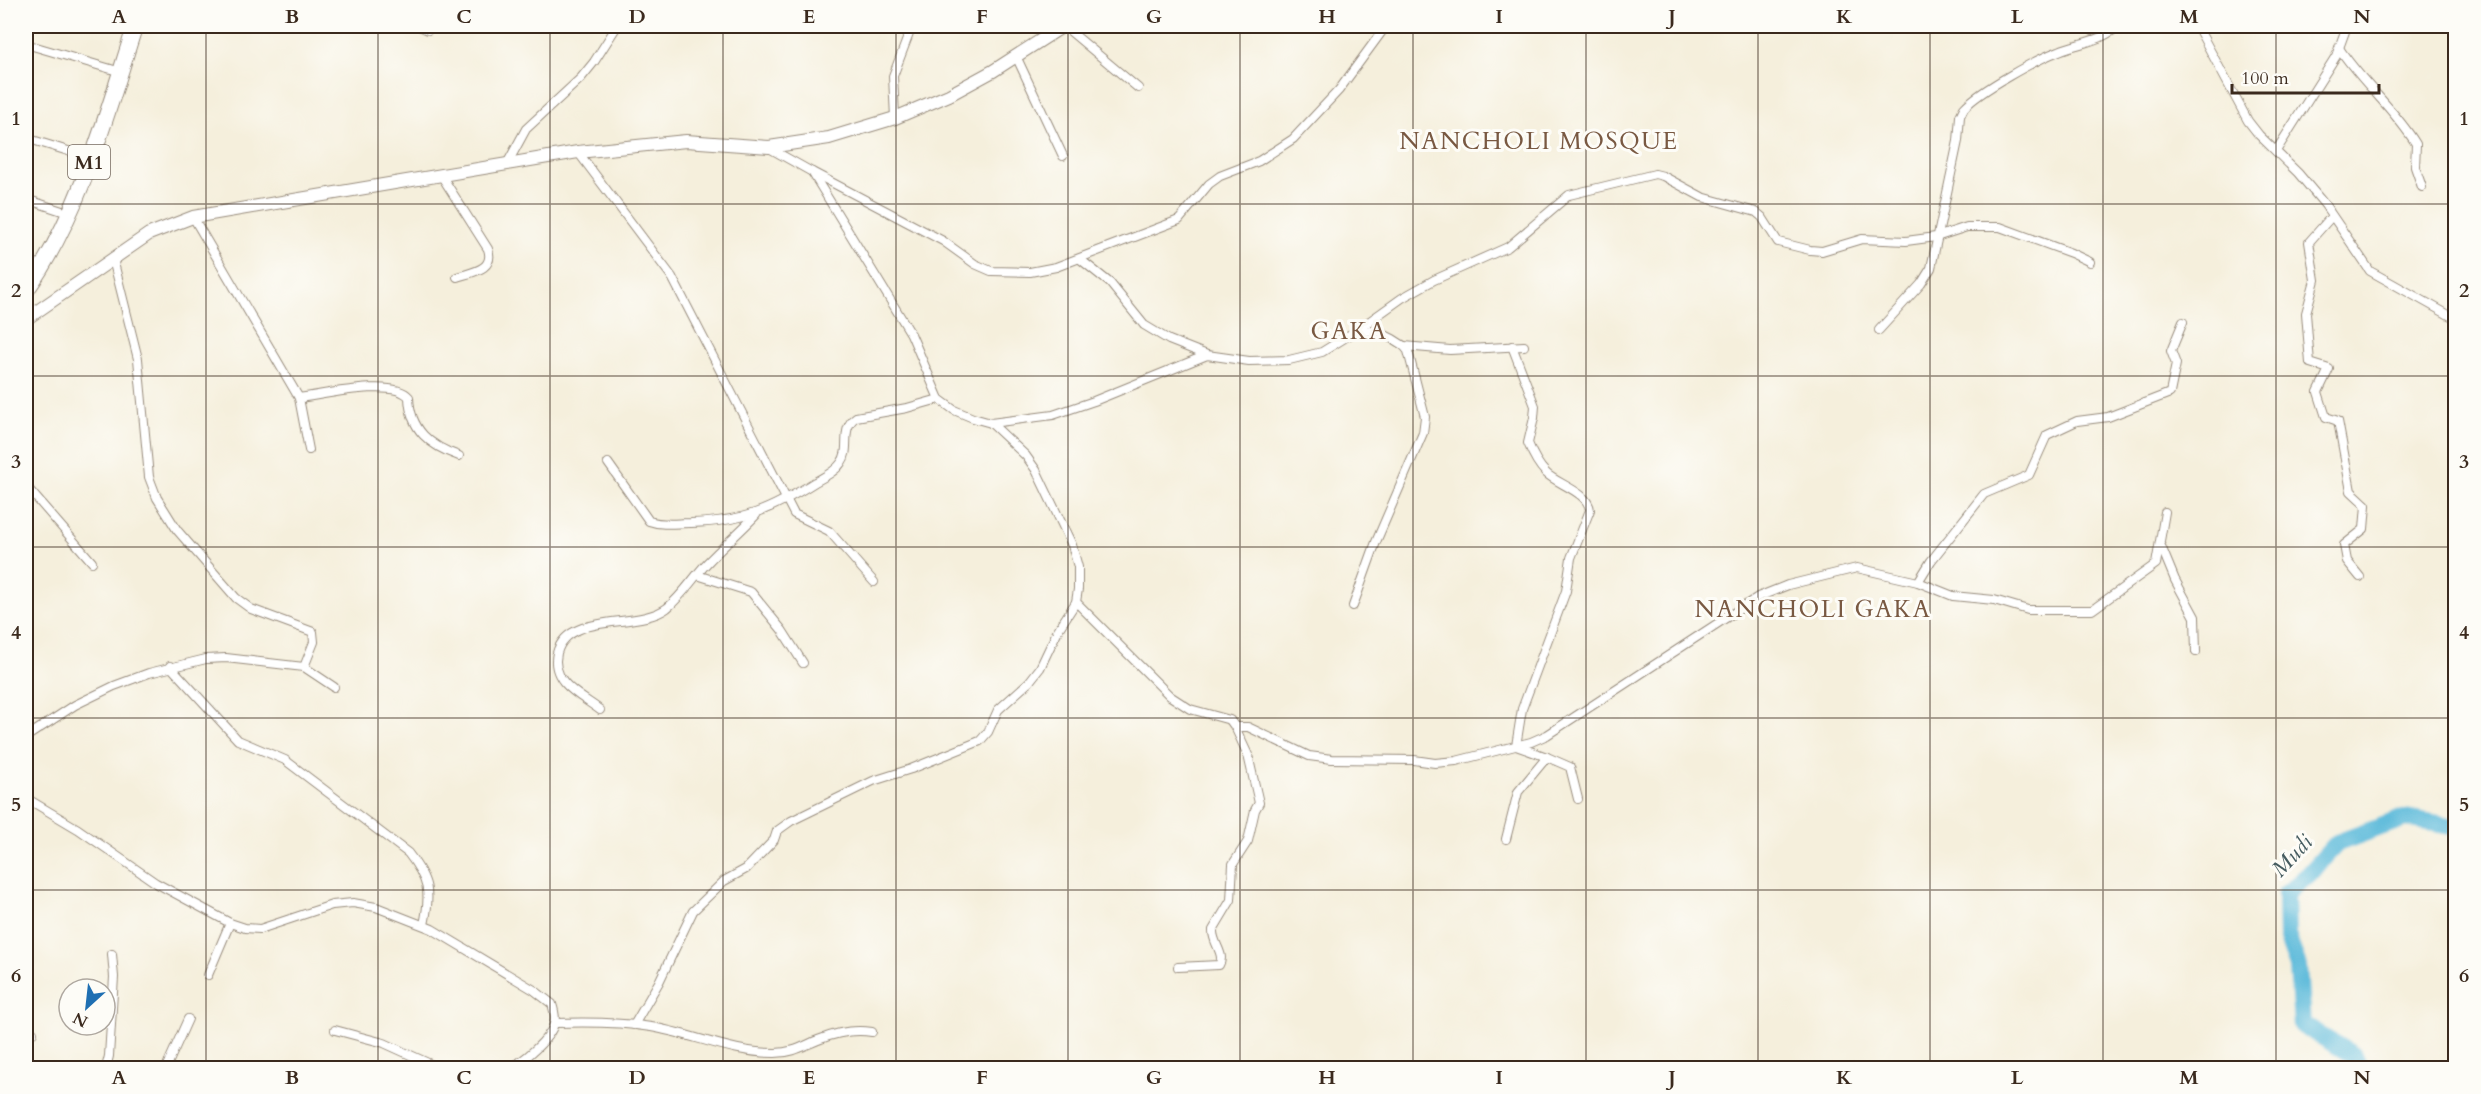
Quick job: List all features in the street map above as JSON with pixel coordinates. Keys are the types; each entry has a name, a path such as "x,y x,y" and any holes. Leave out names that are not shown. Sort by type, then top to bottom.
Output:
{"highway":[{"name":"M1","path":"26,291 68,213 91,158 135,26"}],"street":[{"path":"419,26 428,30"},
{"path":"507,164 526,129 581,78 617,26"},
{"path":"895,118 893,76 912,26"},
{"path":"26,319 149,234 194,217 578,152 686,141 769,147 829,138 895,118 949,95 1064,26 1138,88"},
{"path":"769,147 943,241 975,264 991,271 1030,272 1080,259 1179,220 1209,184 1220,176 1259,161 1293,139 1339,90 1386,26"},
{"path":"1880,330 1928,273 1933,262 1936,237 1958,141 1960,116 1964,108 2039,59 2088,42 2118,26"},
{"path":"2197,26 2248,122 2298,172 2370,271 2456,318"},
{"path":"2276,151 2339,48 2347,26"},
{"path":"26,45 121,72"},
{"path":"2339,48 2356,74 2384,101 2416,144 2415,167 2422,187"},
{"path":"1016,56 1062,156"},
{"path":"26,138 91,158"},
{"path":"578,152 672,277 794,514 829,531 874,582"},
{"path":"634,1025 659,982 693,911 724,880 746,869 774,840 777,831 791,821 873,781 905,771 980,741 988,732 998,710 1029,682 1040,668 1058,630 1076,602 1078,567 1072,545 1049,494 1026,456 991,423 954,410 939,399 911,334 812,172"},
{"path":"1080,259 1110,283 1144,325 1169,340 1207,355 1249,360 1289,360 1322,352 1352,334 1402,298 1434,280 1508,248 1569,195 1655,174 1702,197 1759,213 1775,240 1782,244 1822,251 1862,239 1906,241 1936,237 1967,227 2000,227 2072,253 2090,262"},
{"path":"441,175 491,257 489,264 484,268 457,277"},
{"path":"26,199 68,213"},
{"path":"2332,216 2309,242 2316,280 2306,313 2310,363 2328,369 2318,392 2326,417 2338,421 2352,491 2366,505 2364,529 2344,545 2347,561 2360,577"},
{"path":"194,217 299,398 309,450"},
{"path":"113,259 138,359 149,477 157,498 177,530 236,598 251,609 313,632 314,642 304,668"},
{"path":"1918,582 1931,561 1984,494 2029,475 2047,435 2077,421 2108,417 2170,393 2176,364 2171,351 2183,322"},
{"path":"1352,334 1379,332 1404,346 1450,350 1524,346"},
{"path":"1353,606 1376,542 1424,433 1425,417 1410,357 1404,346"},
{"path":"1512,346 1535,406 1528,443 1546,473 1581,496 1589,505 1590,510 1571,558 1566,591 1522,709 1516,746"},
{"path":"991,423 1053,415 1069,410 1207,355"},
{"path":"299,398 362,389 398,390 409,397 412,417 422,434 442,450 459,456"},
{"path":"608,463 650,521 658,524 703,522 756,515 788,500 836,470 842,462 850,421 856,417 906,408 939,399"},
{"path":"26,486 92,562"},
{"path":"1235,727 1248,728 1309,756 1332,759 1446,762 1516,746 1547,735 1667,655 1769,591 1857,568 1918,582 1953,596 1994,600 2028,610 2092,610 2154,568 2159,559 2165,512"},
{"path":"600,710 556,674 555,662 558,649 565,639 574,631 588,626 654,616 668,608 756,515"},
{"path":"2161,545 2175,580 2195,617 2196,652"},
{"path":"697,575 751,592 782,630 803,663"},
{"path":"1076,602 1170,696 1190,709 1230,720 1248,755 1258,803 1248,842 1233,864 1231,900 1213,930 1214,940 1222,961 1219,965 1178,967"},
{"path":"26,737 75,705 114,686 170,666 206,659 226,658 304,668 334,687"},
{"path":"170,666 238,740 285,760 408,853 422,872 429,889 424,925"},
{"path":"1516,746 1570,767 1578,799"},
{"path":"1506,838 1518,792 1546,757"},
{"path":"26,798 78,829 156,883 230,923 245,928 260,929 332,905 353,903 376,907 424,925 545,997 552,1004 555,1023 549,1033 519,1066 509,1068"},
{"path":"208,975 230,923"},
{"path":"106,1068 109,1056 114,978 112,954"},
{"path":"166,1068 188,1019"},
{"path":"555,1023 596,1022 651,1027 740,1051 775,1053 793,1052 819,1039 844,1033 860,1030 872,1032"},
{"path":"336,1030 384,1043 439,1068"}],"waterway":[{"name":"Mudi","path":"2358,1068 2353,1055 2302,1025 2298,967 2287,935 2286,894 2309,874 2337,843 2405,818 2456,827"}],"district":[{"name":"NANCHOLI MOSQUE","path":"1539,141"},
{"name":"GAKA","path":"1349,331"},
{"name":"NANCHOLI GAKA","path":"1813,609"}]}
